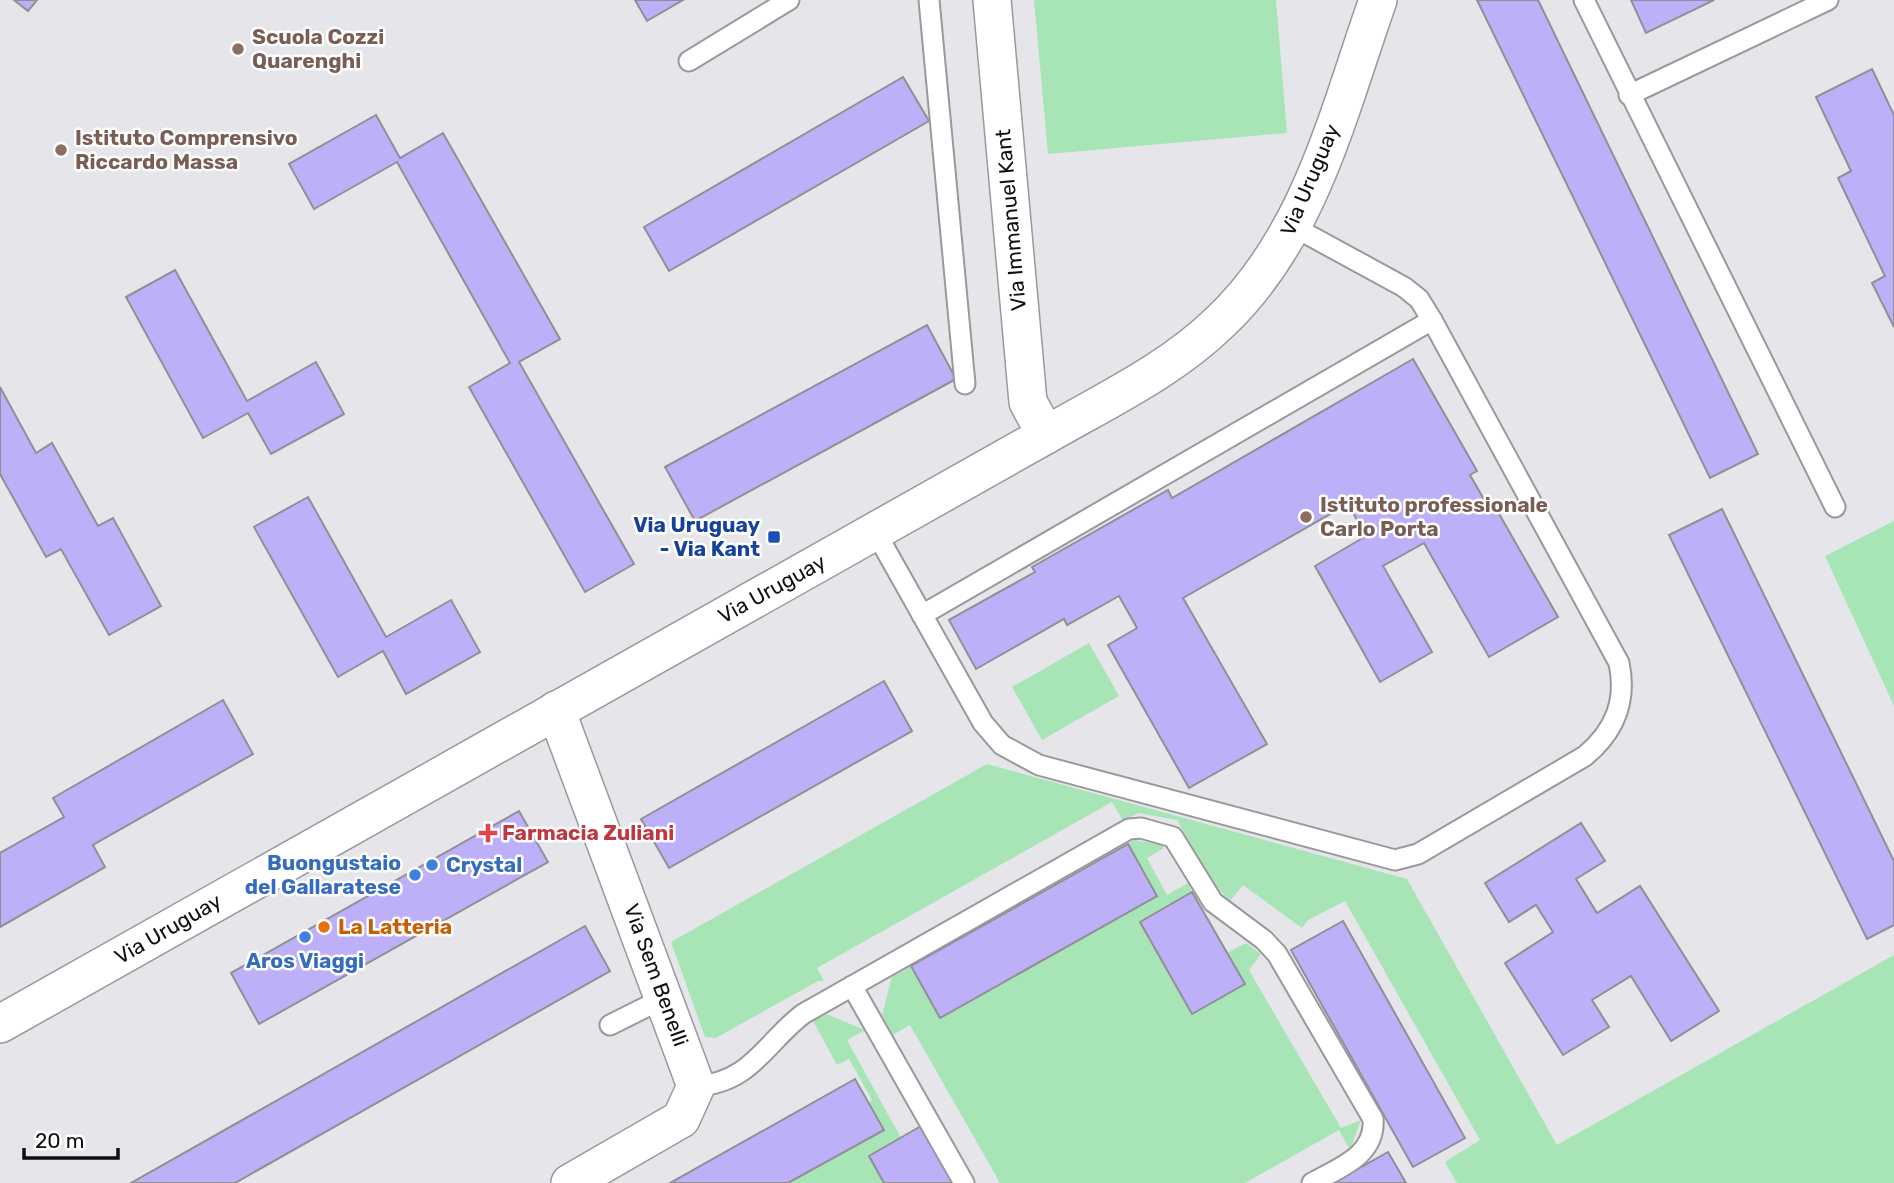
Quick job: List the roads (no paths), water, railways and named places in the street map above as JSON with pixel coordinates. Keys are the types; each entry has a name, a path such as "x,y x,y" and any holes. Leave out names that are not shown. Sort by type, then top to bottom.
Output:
{"street":[{"name":"Via Immanuel Kant","path":"992,0 1028,402 1046,435"},
{"name":"Via Uruguay","path":"0,1024 1046,435 1145,377 1203,337 1250,290 1294,227 1314,183 1378,0"},
{"name":"Via Sem Benelli","path":"556,710 582,771 696,1086"},
{"path":"570,1183 681,1119 696,1086"}],"lane":[{"path":"689,61 789,0"},
{"path":"929,0 965,384"},
{"path":"1584,0 1835,507"},
{"path":"1629,95 1828,0"},
{"path":"875,531 983,723 1002,745 1025,759 1383,859 1395,860 1418,854 1585,756 1608,734 1623,691 1619,663 1432,320 1419,299 1404,287 1294,227"},
{"path":"922,615 1432,320"},
{"path":"696,1086 718,1083 742,1072 760,1058 792,1022 1129,829 1141,828 1168,834 1179,844 1213,902 1264,940 1277,954 1373,1119 1368,1145 1359,1156 1312,1183"},
{"path":"852,986 964,1183"},
{"path":"610,1025 664,998"}],"place":[{"name":"Scuola Cozzi Quarenghi","path":"238,49"},
{"name":"Istituto Comprensivo Riccardo Massa","path":"61,150"},
{"name":"Istituto professionale Carlo Porta","path":"1306,517"},
{"name":"Via Uruguay - Via Kant","path":"774,537"},
{"name":"Farmacia Zuliani","path":"488,833"},
{"name":"Crystal","path":"432,865"},
{"name":"Buongustaio del Gallaratese","path":"415,875"},
{"name":"La Latteria","path":"324,927"},
{"name":"Aros Viaggi","path":"305,937"}]}
